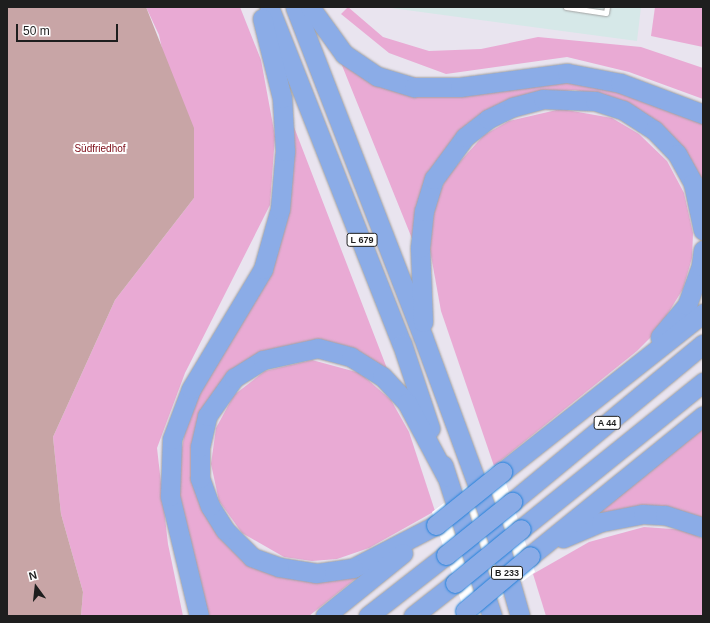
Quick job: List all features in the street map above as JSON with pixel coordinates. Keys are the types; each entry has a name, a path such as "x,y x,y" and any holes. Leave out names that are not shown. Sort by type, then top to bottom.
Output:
{"highway":[{"path":"199,616 170,496 172,439 191,389 262,269 280,209 285,151 282,98 259,7"},
{"name":"L 679","path":"269,7 402,344 473,556"},
{"name":"L 679","path":"295,7 423,337 495,533"},
{"path":"310,7 344,54 377,76 414,87 460,87 567,74 620,83 703,114"},
{"path":"423,337 420,248 424,211 434,180 465,137 488,119 513,107 543,99 595,101 623,110 654,130 677,154 693,184 703,230"},
{"path":"615,383 687,305 701,266 703,250"},
{"path":"325,616 502,472 703,313"},
{"name":"A 44","path":"368,616 512,502 703,344"},
{"path":"436,525 353,568 316,573 280,568 252,557 225,530 210,506 200,478 200,447 207,416 234,378 263,360 318,348 351,357 382,376 407,403 446,476"},
{"name":"A 44","path":"413,616 703,382"},
{"path":"461,613 703,416"},
{"path":"537,551 601,522 643,514 666,515 703,527"},
{"name":"B 233","path":"495,533 520,615"},
{"name":"B 233","path":"473,556 492,616"}],"lane":[{"path":"566,7 606,13 607,7"}],"shaded area":[{"path":"146,7 240,7 261,60 275,136 270,205 185,373 157,448 168,544 183,616 81,616 83,592 61,514 53,437 115,300 194,198 159,35"},
{"path":"348,7 383,37 429,51 481,49 538,37 641,47 703,68 703,99 629,72 567,57 446,74 389,53 341,14"},
{"path":"384,7 641,7 637,41"},
{"path":"655,7 703,7 703,47 651,36"},
{"path":"339,58 361,74 510,84 579,82 617,90 703,120 703,189 624,101 575,90 525,95 471,121 413,241"},
{"path":"561,109 612,118 639,134 667,161 684,193 693,233 692,258 683,289 657,331 637,351 494,466 441,311 430,250 432,223 437,197 448,175 484,135 509,121"},
{"path":"294,127 388,371 362,353 241,364 192,453 245,560 369,568 309,616 208,616 180,497 179,463 188,416 280,237 292,182"},
{"path":"312,360 360,373 391,400 409,432 435,511 369,548 337,559 312,561 284,557 242,533 219,501 211,464 216,428 234,395 265,371"},
{"path":"703,425 703,520 589,514"},
{"path":"644,527 686,530 703,539 703,616 546,616 533,574 589,542"}],"green space":[{"name":"Südfriedhof","path":"7,7 146,7 194,128 194,198 115,300 53,437 61,514 83,592 81,616 7,616"}],"pier":[{"path":"499,462 535,572 476,616 466,616 432,512"}]}
